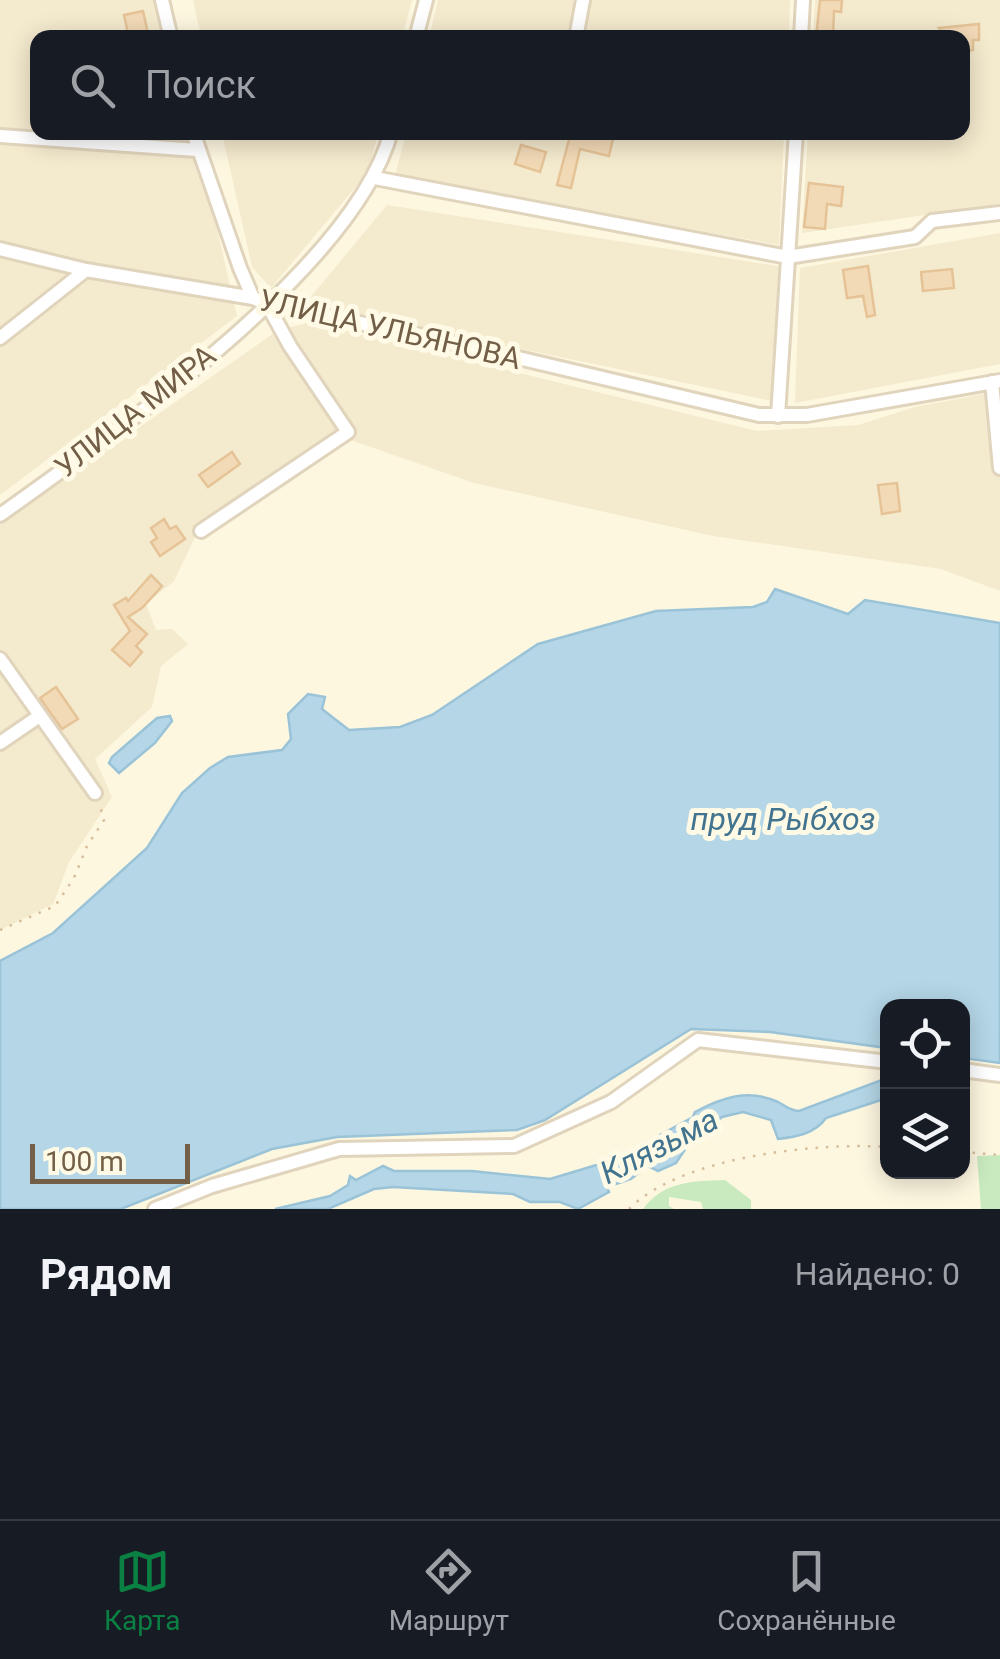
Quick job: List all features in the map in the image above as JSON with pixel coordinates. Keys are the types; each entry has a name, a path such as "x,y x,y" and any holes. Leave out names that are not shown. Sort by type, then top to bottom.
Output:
{"street":[{"path":"162,0 169,30"},
{"path":"418,30 426,0"},
{"path":"577,30 583,0"},
{"path":"801,30 803,0"},
{"path":"0,136 30,138"},
{"path":"56,140 196,150"},
{"path":"194,140 260,301 348,432 201,532"},
{"name":"УЛИЦА МИРА","path":"0,515 167,391 339,228 374,178 388,140"},
{"path":"778,416 795,140"},
{"path":"374,178 788,257 915,237 932,220 1000,213"},
{"name":"УЛИЦА УЛЬЯНОВА","path":"0,249 86,270 260,301 442,340 759,415 855,408 996,381"},
{"path":"0,338 86,270"},
{"path":"996,381 1000,468"},
{"path":"0,658 95,793"},
{"path":"0,743 38,716"},
{"path":"155,1209 212,1186 338,1149 514,1146 611,1102 698,1040 880,1061"},
{"path":"970,1071 1000,1075"}],"path":[{"path":"0,930 55,906 104,820 95,793"},
{"path":"629,1209 645,1192 700,1170 777,1152 880,1146"},
{"path":"970,1153 1000,1155"}],"shaded area":[{"path":"0,0 164,0 171,30 30,30 30,140 197,140 237,316 0,495"},
{"path":"193,0 412,0 404,30 199,30"},
{"path":"438,0 790,0 789,30 431,30"},
{"path":"815,0 1000,0 1000,204 802,233 808,140 970,140 970,30 813,30"},
{"path":"224,140 376,140 368,172 271,288 252,267"},
{"path":"404,140 784,140 779,245 395,176"},
{"path":"387,205 784,267 772,401 305,304"},
{"path":"1000,233 1000,364 795,403 800,268"},
{"path":"310,322 757,431 858,425 915,407 989,393 991,399 1000,398 1000,591 941,569 713,536 474,483 342,437 196,535 174,581 146,604 156,630 172,629 188,644 161,666 152,707 95,759 112,797 69,862 53,904 0,930 0,525 277,331"}],"green space":[{"path":"1000,1155 1000,1209 981,1209 977,1156"},
{"path":"725,1180 751,1200 751,1209 703,1209 701,1202 669,1197 669,1206 674,1209 643,1209 670,1188"}],"water":[{"name":"пруд Рыбхоз","path":"775,589 848,614 865,600 1000,623 1000,1063 970,1059 970,999 880,999 880,1047 770,1032 691,1029 545,1120 517,1130 337,1137 272,1149 121,1209 0,1209 0,961 53,933 147,848 182,793 210,768 228,757 282,750 291,739 288,714 308,694 325,697 322,709 349,730 400,727 432,715 538,644 656,611 753,607 767,602"},
{"path":"170,716 172,721 155,743 119,773 109,763 157,718"},
{"name":"Клязьма","path":"880,1081 880,1100 826,1118 816,1128 798,1136 778,1139 771,1120 743,1112 722,1117 690,1142 676,1163 658,1171 648,1166 631,1179 607,1187 609,1192 578,1209 560,1202 530,1202 513,1194 393,1187 374,1189 328,1209 275,1209 330,1196 348,1185 350,1176 356,1180 383,1166 394,1171 472,1171 550,1179 633,1154 693,1117 695,1112 745,1095 767,1098 799,1111"}],"building":[{"path":"820,0 842,0 841,12 834,11 833,30 817,30"},
{"path":"143,11 147,30 127,30 124,15"},
{"path":"979,24 979,40 973,40 970,50 970,30 939,28"},
{"path":"569,140 613,140 609,156 580,149 571,188 557,185"},
{"path":"521,145 546,152 540,172 515,164"},
{"path":"809,183 843,187 841,206 827,204 825,229 804,227"},
{"path":"868,266 875,315 867,317 863,296 847,298 843,270"},
{"path":"952,269 954,288 923,291 921,272"},
{"path":"232,452 240,464 208,487 199,475"},
{"path":"897,483 900,511 882,514 878,485"},
{"path":"164,519 170,529 176,526 185,539 160,556 151,542 157,538 151,528"},
{"path":"151,575 162,586 128,617 147,634 136,646 142,652 130,666 112,650 130,631 114,605 126,598 128,601"},
{"path":"56,687 78,719 62,729 40,698"}]}
